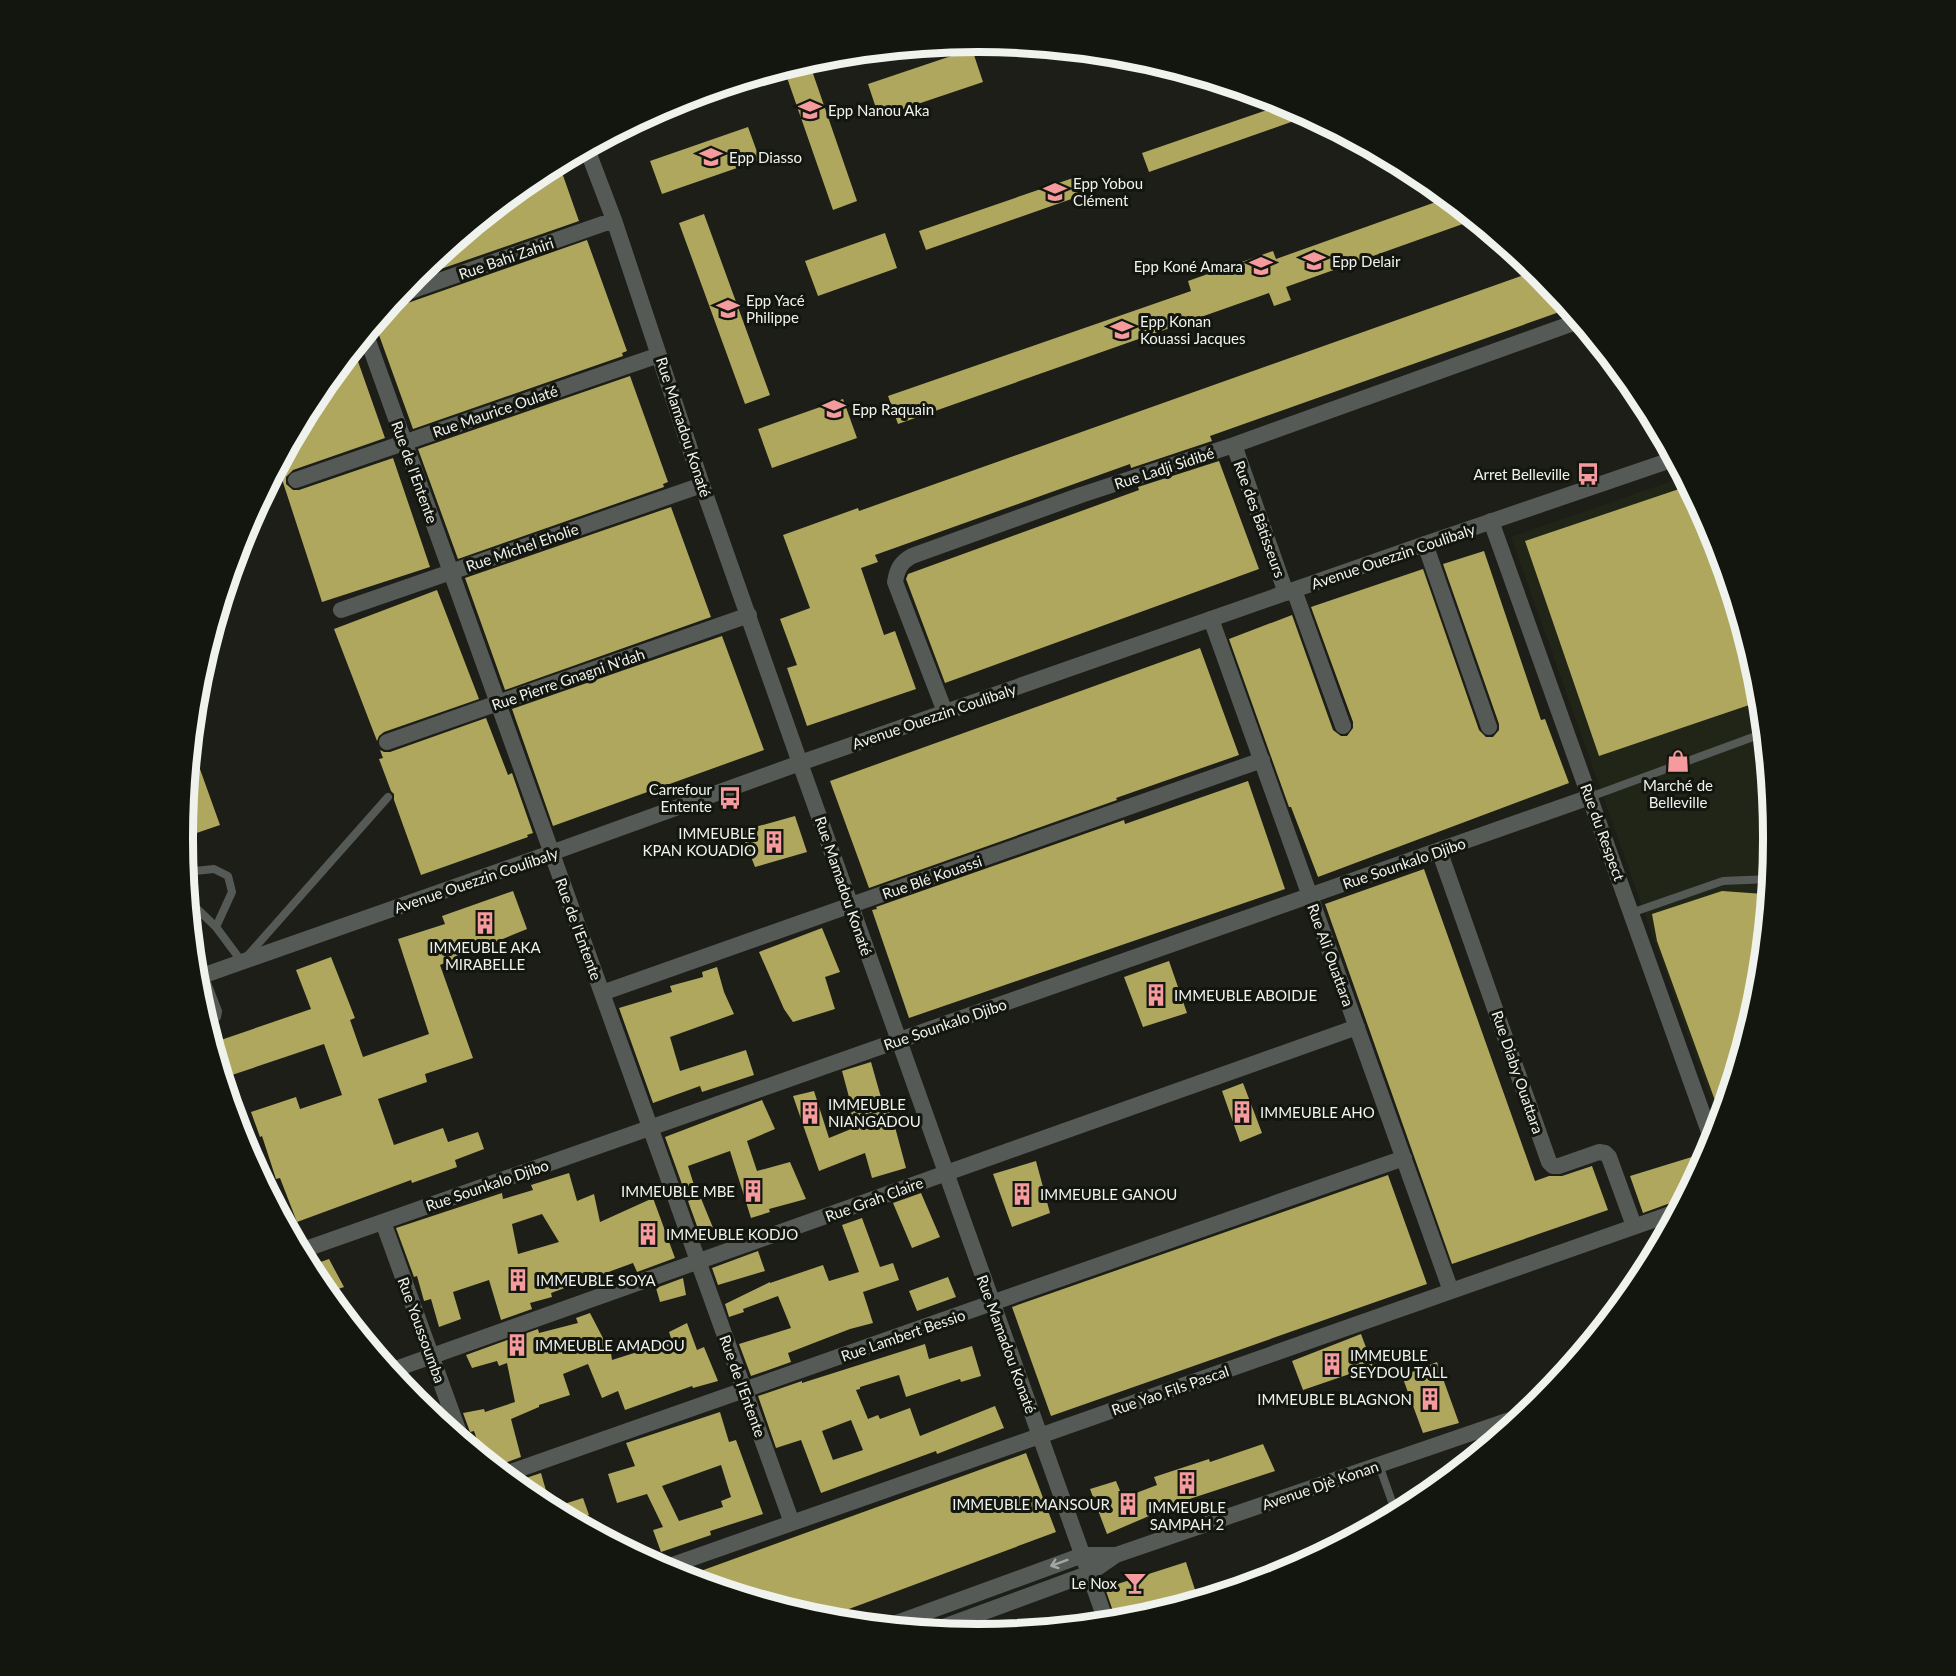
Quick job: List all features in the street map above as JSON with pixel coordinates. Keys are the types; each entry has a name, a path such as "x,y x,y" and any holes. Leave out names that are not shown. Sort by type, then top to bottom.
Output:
{"street":[{"name":"Rue Mamadou Konaté","path":"590,156 614,220 702,485 800,763 1103,1613"},
{"name":"Rue Bahi Zahiri","path":"418,288 614,220"},
{"name":"Rue Ladji Sidibé","path":"945,712 895,582 896,571 903,561 1081,495 1234,445 1572,323"},
{"name":"Rue de l'Entente","path":"369,343 792,1523"},
{"name":"Rue Maurice Oulaté","path":"296,480 659,355"},
{"name":"Rue des Bâtisseurs","path":"1234,445 1343,726"},
{"name":"Avenue Ouezzin Coulibaly","path":"205,974 945,712 1667,462"},
{"name":"Rue Michel Eholie","path":"341,610 702,485"},
{"name":"Rue du Respect","path":"1491,521 1708,1129"},
{"path":"1425,544 1489,727"},
{"name":"Rue Pierre Gnagni N'dah","path":"387,742 749,615"},
{"name":"Rue Ali Ouattara","path":"1211,619 1451,1291"},
{"name":"Rue Blé Kouassi","path":"602,993 1262,760"},
{"name":"Rue Sounkalo Djibo","path":"309,1248 1590,797"},
{"name":"Rue Diaby Ouattara","path":"1439,850 1550,1162 1553,1166 1559,1166 1605,1152 1609,1156 1634,1226"},
{"name":"Rue Grah Claire","path":"399,1368 1357,1028"},
{"name":"Rue Lambert Bessio","path":"514,1471 1404,1158"},
{"name":"Rue Yao Fils Pascal","path":"676,1564 1666,1216"},
{"name":"Rue Youssoumba","path":"383,1222 456,1426"},
{"name":"Avenue Djè Konan","path":"953,1623 1090,1573 1116,1556 1379,1465 1487,1436"},
{"name":"Avenue Djè Konan","path":"905,1620 1083,1555 1116,1556"}],"lane":[{"path":"1590,797 1757,736"},
{"path":"196,908 216,927 242,962 388,797"},
{"path":"193,871 214,869 228,876 232,892 216,927"},
{"path":"1631,913 1723,881 1762,879"},
{"path":"208,992 218,1011 214,1019"},
{"path":"1379,1465 1393,1504"}],"shaded area":[{"name":"Marché de Belleville","path":"1676,479 1704,537 1722,586 1737,635 1757,735 1762,787 1763,838 1762,889 1757,941 1737,1041 1715,1110 1511,537"}],"building":[{"path":"973,52 983,82 879,117 868,84 961,53"},
{"path":"812,71 857,201 833,210 787,76"},
{"path":"1270,109 1296,120 1149,172 1142,153"},
{"path":"748,127 760,160 662,194 650,161"},
{"path":"562,172 579,221 435,271 460,247 500,215"},
{"path":"1073,178 1080,196 926,250 919,231"},
{"path":"1437,202 1466,223 1286,287 1291,300 1274,306 1269,293 898,424 888,396 1191,291 1188,281 1273,251 1276,259"},
{"path":"704,214 770,395 745,404 679,223"},
{"path":"885,233 897,268 818,296 805,261"},
{"path":"587,240 627,351 622,353 623,356 413,429 378,332 402,305"},
{"path":"1524,275 1561,312 1210,436 1212,441 1131,468 1130,464 875,555 878,562 861,568 884,635 895,631 916,689 807,726 787,668 797,665 780,619 810,608 783,535 858,508 859,511"},
{"path":"357,358 385,438 293,470 286,477 286,484 293,490 299,490 393,458 430,567 322,602 281,477 325,402"},
{"path":"630,376 668,482 663,484 664,487 458,559 418,449"},
{"path":"843,399 857,438 772,468 758,429"},
{"path":"1219,461 1259,569 945,683 906,579 908,574 1139,490 1138,487"},
{"path":"1681,488 1704,537 1722,586 1737,635 1751,704 1599,756 1525,541"},
{"path":"671,507 711,617 505,690 465,578"},
{"path":"1484,551 1541,720 1545,719 1569,783 1318,877 1291,807 1289,807 1229,639 1292,615 1333,730 1341,736 1347,736 1353,728 1353,722 1311,607 1423,569 1479,730 1486,737 1493,737 1499,730 1499,724 1443,564"},
{"path":"437,590 479,699 384,732 377,741 334,629"},
{"path":"722,636 764,750 553,826 512,709"},
{"path":"1200,648 1239,755 869,888 830,781"},
{"path":"486,718 508,775 512,773 533,833 527,835 528,837 421,875 394,800 394,794 379,759 383,758 380,750 390,752"},
{"path":"197,760 220,825 192,835"},
{"path":"1248,781 1285,889 909,1018 872,910 877,909 876,907 1124,820 1125,824"},
{"name":"IMMEUBLE KPAN KOUADIO","path":"795,816 807,852 755,867 741,831"},
{"path":"1424,869 1535,1181 1549,1176 1562,1176 1592,1166 1608,1210 1452,1264 1325,904"},
{"path":"513,891 527,929 440,965 473,1058 425,1074 427,1082 378,1099 394,1145 443,1128 448,1142 478,1132 484,1149 455,1160 457,1167 412,1183 411,1180 297,1222 280,1178 276,1179 262,1136 260,1137 251,1112 296,1097 300,1109 342,1095 324,1044 230,1076 219,1041 311,1009 296,970 331,957 355,1018 350,1020 363,1057 429,1034 398,939 445,924 442,916"},
{"path":"1722,891 1762,894 1757,941 1748,991 1737,1041 1717,1105 1657,941 1652,914"},
{"path":"822,928 840,972 825,977 835,1009 793,1022 784,1009 759,952"},
{"name":"IMMEUBLE ABOIDJE","path":"1169,961 1187,1013 1143,1027 1124,977"},
{"path":"717,967 724,992 734,1014 670,1037 680,1071 746,1050 754,1075 702,1092 700,1086 653,1103 619,1008 672,992 670,986 703,977 702,972"},
{"path":"871,1062 882,1101 890,1097 895,1110 891,1112 906,1168 872,1178 865,1153 819,1171 793,1096 814,1091 829,1138 856,1127 850,1113 853,1112 842,1071"},
{"name":"IMMEUBLE AHO","path":"1243,1083 1262,1133 1240,1142 1222,1091"},
{"path":"762,1100 775,1129 747,1141 757,1171 790,1162 806,1199 769,1209 770,1212 751,1218 730,1151 688,1166 694,1185 683,1187 665,1137"},
{"path":"1696,1156 1673,1202 1643,1213 1630,1176"},
{"name":"IMMEUBLE GANOU","path":"1036,1161 1050,1213 1012,1227 993,1174"},
{"path":"569,1173 577,1201 594,1194 600,1222 653,1198 675,1258 637,1272 633,1263 551,1293 552,1297 530,1303 532,1309 501,1320 489,1280 453,1292 461,1319 439,1327 431,1299 424,1301 417,1276 414,1277 396,1228 502,1193 503,1199 533,1190 531,1185","holes":["542,1214 559,1242 518,1254 512,1224"]},
{"path":"1388,1175 1427,1284 1051,1416 1012,1307"},
{"path":"921,1193 940,1237 912,1248 893,1203"},
{"path":"700,1196 716,1235 702,1240 688,1201"},
{"path":"862,1218 880,1267 893,1263 899,1280 863,1292 873,1323 850,1329 788,1353 791,1362 751,1376 739,1344 791,1328 778,1296 743,1309 744,1312 729,1317 725,1304 770,1282 823,1265 829,1281 859,1272 842,1225"},
{"path":"758,1251 765,1271 718,1285 712,1268"},
{"path":"329,1259 344,1287 336,1290 318,1263"},
{"path":"948,1277 956,1297 917,1311 909,1291"},
{"path":"683,1278 686,1295 660,1302 656,1288"},
{"path":"590,1313 604,1340 609,1339 612,1360 672,1341 669,1332 687,1323 697,1350 704,1347 718,1381 693,1388 692,1386 625,1410 618,1391 602,1398 588,1364 563,1374 570,1395 539,1405 511,1419 521,1457 503,1463 478,1444 474,1431 470,1432 463,1413 484,1409 485,1412 515,1402 507,1363 499,1366 497,1361 472,1368 466,1355 538,1329 539,1333 578,1323 576,1318"},
{"name":"IMMEUBLE SEYDOU TALL","path":"1361,1334 1373,1366 1303,1390 1292,1361"},
{"path":"925,1344 929,1359 972,1346 981,1376 961,1382 960,1379 906,1397 899,1375 856,1390 868,1419 878,1415 880,1419 910,1408 920,1436 995,1406 1004,1428 937,1454 936,1451 821,1493 801,1440 776,1448 758,1396 802,1381 802,1383","holes":["851,1420 863,1450 833,1460 822,1431"]},
{"name":"IMMEUBLE BLAGNON","path":"1437,1362 1459,1423 1423,1433 1402,1376"},
{"path":"720,1412 729,1442 736,1440 763,1514 710,1531 711,1535 661,1552 653,1530 663,1527 647,1494 617,1503 608,1474 635,1466 626,1443","holes":["721,1465 731,1497 721,1501 723,1507 679,1521 662,1486"]},
{"path":"1263,1444 1275,1471 1162,1508 1163,1510 1107,1534 1090,1489 1116,1481 1123,1498 1157,1485 1154,1477 1209,1459 1210,1462"},
{"path":"1026,1453 1056,1532 843,1611 775,1597 698,1572"},
{"path":"541,1473 547,1494 542,1491 524,1478"},
{"path":"583,1498 589,1515 584,1517 563,1504"},
{"path":"1186,1562 1196,1592 1113,1611 1105,1588"}],"place":[{"name":"Epp Nanou Aka","path":"810,110"},
{"name":"Epp Diasso","path":"711,157"},
{"name":"Epp Yobou Clément","path":"1055,192"},
{"name":"Epp Delair","path":"1314,261"},
{"name":"Epp Koné Amara","path":"1261,266"},
{"name":"Epp Yacé Philippe","path":"728,309"},
{"name":"Epp Konan Kouassi Jacques","path":"1122,330"},
{"name":"Epp Raquain","path":"834,409"},
{"name":"Arret Belleville","path":"1588,474"},
{"name":"Marché de Belleville","path":"1678,761"},
{"name":"Carrefour Entente","path":"730,798"},
{"name":"IMMEUBLE KPAN KOUADIO","path":"774,842"},
{"name":"IMMEUBLE AKA MIRABELLE","path":"485,923"},
{"name":"IMMEUBLE ABOIDJE","path":"1156,995"},
{"name":"IMMEUBLE AHO","path":"1242,1112"},
{"name":"IMMEUBLE NIANGADOU","path":"810,1113"},
{"name":"IMMEUBLE MBE","path":"753,1191"},
{"name":"IMMEUBLE GANOU","path":"1022,1194"},
{"name":"IMMEUBLE KODJO","path":"648,1234"},
{"name":"IMMEUBLE SOYA","path":"518,1280"},
{"name":"IMMEUBLE AMADOU","path":"517,1345"},
{"name":"IMMEUBLE SEYDOU TALL","path":"1332,1364"},
{"name":"IMMEUBLE BLAGNON","path":"1430,1399"},
{"name":"IMMEUBLE SAMPAH 2","path":"1187,1483"},
{"name":"IMMEUBLE MANSOUR","path":"1128,1504"},
{"name":"Le Nox","path":"1135,1583"}]}
